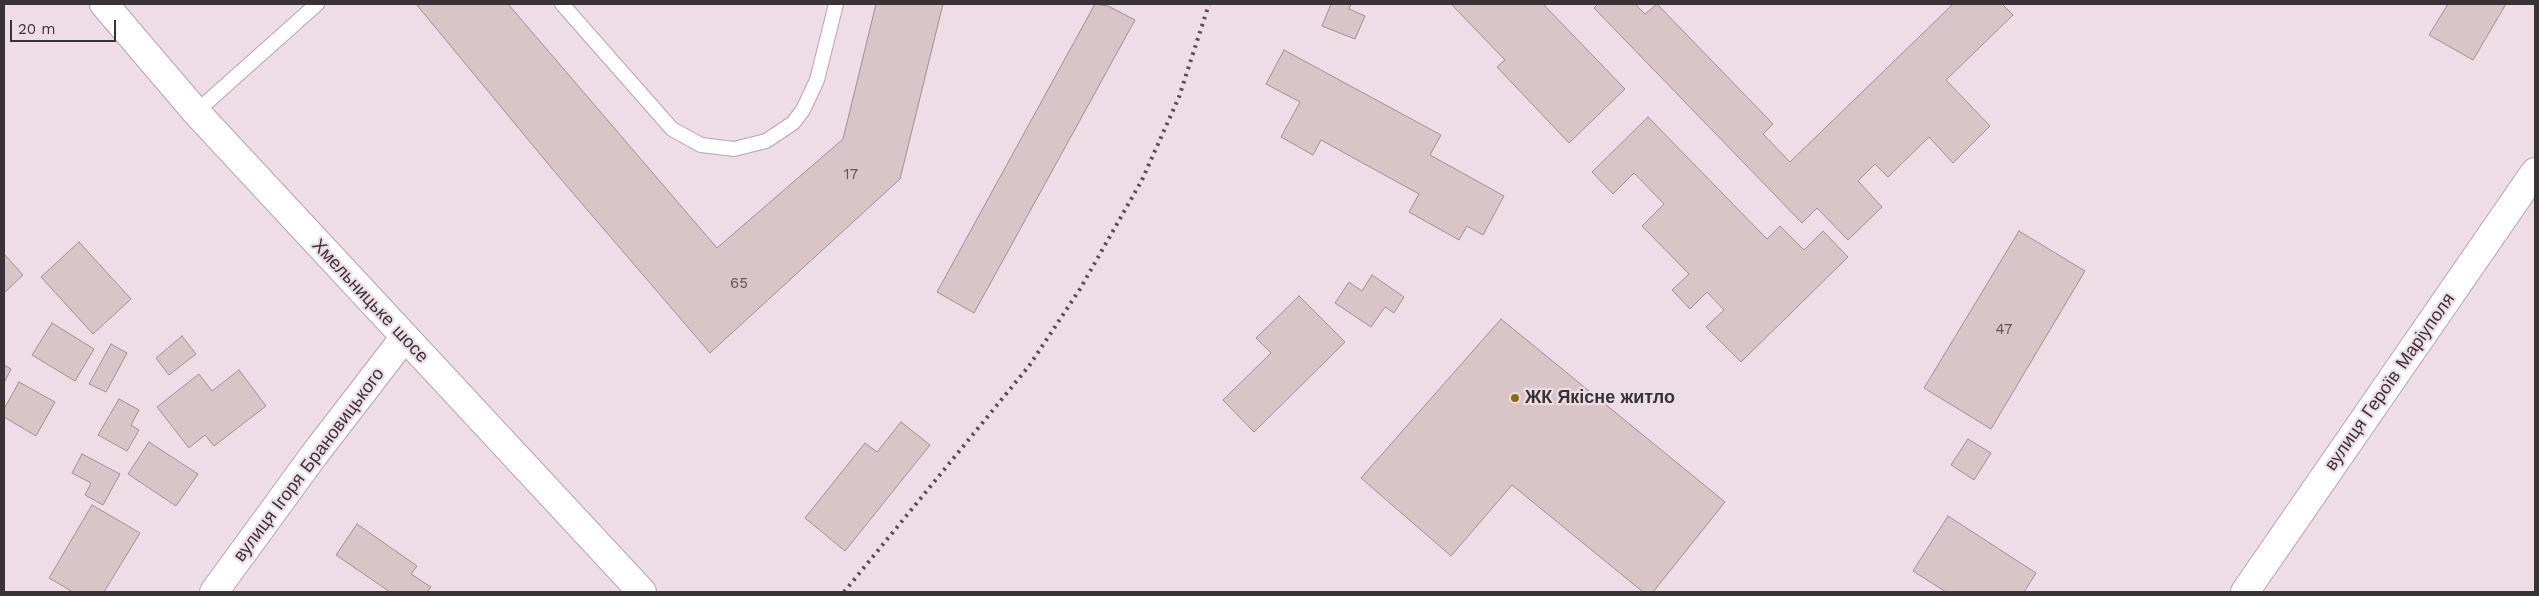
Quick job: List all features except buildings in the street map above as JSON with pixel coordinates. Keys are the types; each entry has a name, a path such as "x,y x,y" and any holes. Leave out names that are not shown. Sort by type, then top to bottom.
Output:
{"street":[{"name":"Хмельницьке шосе","path":"104,4 196,112 642,592"},
{"name":"вулиця Героїв Маріуполя","path":"2245,592 2535,172"},
{"name":"вулиця Ігоря Брановицького","path":"214,592 314,455 404,338"}],"lane":[{"path":"196,112 317,4"},
{"path":"562,4 672,129 701,145 734,149 766,141 793,123 803,110 817,80 836,4"}],"railway":[{"path":"844,592 1029,366 1080,289 1142,180 1179,97 1209,4"}],"place":[{"name":"ЖК Якісне житло","path":"1515,398"}]}
